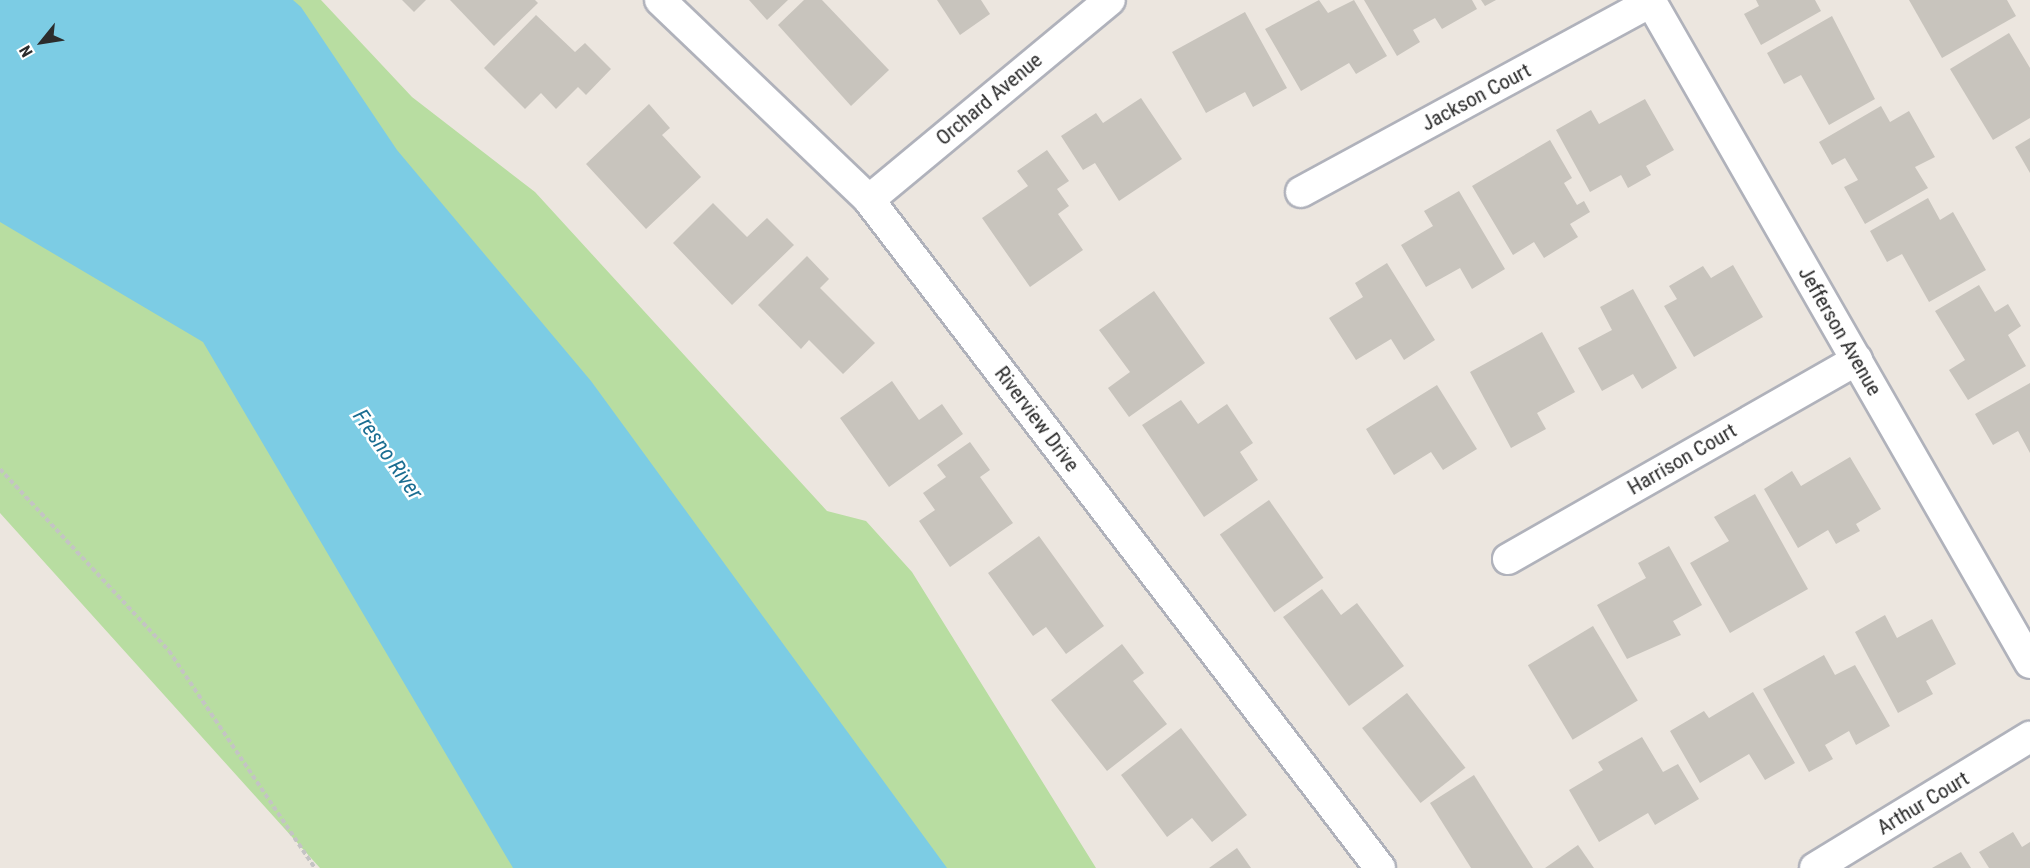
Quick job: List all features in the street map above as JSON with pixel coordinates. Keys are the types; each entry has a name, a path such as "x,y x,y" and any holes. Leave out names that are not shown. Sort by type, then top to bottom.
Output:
{"street":[{"name":"Riverview Drive","path":"660,0 868,200 1380,868"},
{"name":"Jackson Court","path":"1300,192 1651,1"},
{"name":"Jefferson Avenue","path":"1651,1 2030,663"},
{"name":"Orchard Avenue","path":"868,200 1102,2"},
{"name":"Harrison Court","path":"1508,559 1857,360"},
{"name":"Arthur Court","path":"1815,868 2030,737"}],"path":[{"path":"0,469 169,651 315,868"}],"green space":[{"path":"0,0 321,0 412,97 535,192 827,511 866,521 912,572 1096,868 320,868 0,513"}],"water":[{"name":"Fresno River","path":"0,0 293,0 301,7 397,150 591,381 947,868 513,868 203,342 0,222"}],"building":[{"path":"402,0 426,0 414,12"},
{"path":"450,0 535,0 538,3 494,46"},
{"path":"749,0 788,0 767,20"},
{"path":"804,0 822,0 889,70 851,106 778,25"},
{"path":"937,0 981,0 990,14 960,35"},
{"path":"1319,0 1328,13 1354,0 1387,56 1356,74 1349,63 1301,91 1265,29"},
{"path":"1364,0 1472,0 1477,9 1442,29 1435,18 1413,30 1420,42 1397,56"},
{"path":"1481,0 1496,0 1485,6"},
{"path":"1756,0 1815,0 1821,11 1761,45 1744,14 1759,6"},
{"path":"1909,0 2007,0 2016,16 1942,58"},
{"path":"1245,12 1287,88 1253,107 1245,92 1206,113 1172,52"},
{"path":"536,15 575,52 585,43 611,69 586,95 578,87 556,109 541,93 525,109 484,68"},
{"path":"1832,16 1875,99 1829,125 1801,75 1784,84 1767,53"},
{"path":"2009,33 2030,68 2030,118 1993,140 1950,69"},
{"path":"1141,98 1182,159 1119,201 1095,163 1083,170 1061,136 1096,113 1103,123"},
{"path":"1645,99 1674,150 1646,166 1651,175 1628,188 1621,175 1590,192 1556,130 1591,110 1599,124"},
{"path":"649,104 670,128 662,135 701,177 646,229 586,164"},
{"path":"1881,106 1890,122 1909,111 1935,157 1915,167 1928,188 1865,224 1844,187 1858,180 1845,158 1832,165 1819,142"},
{"path":"2030,138 2030,173 2015,147"},
{"path":"1550,140 1572,178 1564,183 1577,205 1584,201 1590,212 1570,224 1578,237 1544,258 1534,242 1513,255 1472,186"},
{"path":"1047,150 1069,181 1057,189 1069,206 1058,214 1083,250 1030,287 982,218 1028,186 1017,171"},
{"path":"1459,191 1505,269 1472,289 1460,268 1426,287 1401,245 1433,226 1424,211"},
{"path":"1928,198 1940,220 1953,212 1986,270 1929,302 1902,254 1887,262 1870,231"},
{"path":"713,203 747,237 767,218 794,245 732,305 673,243"},
{"path":"807,256 829,279 820,288 875,343 843,374 809,340 801,349 758,305"},
{"path":"1387,263 1435,340 1404,360 1391,339 1356,360 1329,318 1363,297 1355,283"},
{"path":"1733,265 1763,317 1694,357 1664,306 1677,299 1669,286 1703,266 1711,278"},
{"path":"1979,285 1995,312 2008,304 2021,326 2008,335 2026,366 1968,400 1949,370 1965,360 1935,311"},
{"path":"1633,289 1677,368 1642,389 1633,374 1602,391 1578,348 1612,330 1600,307"},
{"path":"1154,291 1205,363 1129,417 1108,388 1130,372 1099,330"},
{"path":"1542,332 1575,392 1537,413 1546,429 1511,448 1470,372"},
{"path":"892,381 919,420 942,404 963,434 889,487 840,418"},
{"path":"2030,383 2030,453 2018,431 1993,445 1975,414"},
{"path":"1437,385 1477,449 1443,470 1431,452 1394,475 1366,429"},
{"path":"1181,400 1198,424 1227,404 1253,443 1240,452 1258,480 1204,517 1142,425"},
{"path":"970,442 990,470 980,477 1013,523 950,567 919,521 935,510 923,493 946,477 937,465"},
{"path":"1850,457 1881,509 1856,524 1860,531 1836,544 1828,530 1798,548 1764,489 1792,471 1801,486"},
{"path":"1755,494 1808,589 1730,633 1690,563 1729,541 1714,517"},
{"path":"1269,500 1323,578 1274,612 1220,534"},
{"path":"1039,536 1104,626 1066,654 1046,627 1033,636 988,573"},
{"path":"1669,546 1702,605 1673,621 1681,635 1627,659 1597,605 1646,578 1638,563"},
{"path":"1322,589 1341,615 1357,603 1404,666 1349,706 1283,617"},
{"path":"1885,615 1897,638 1932,619 1956,664 1926,681 1933,694 1898,713 1855,632"},
{"path":"1593,626 1638,701 1573,740 1528,665"},
{"path":"1122,644 1144,673 1133,681 1167,724 1107,771 1051,700"},
{"path":"1824,655 1835,675 1855,665 1890,726 1856,745 1849,731 1825,745 1833,759 1809,772 1763,689"},
{"path":"1753,692 1795,763 1765,780 1749,754 1700,783 1670,731 1704,711 1709,718"},
{"path":"1407,693 1465,768 1421,803 1362,728"},
{"path":"1181,728 1247,815 1212,842 1192,818 1167,837 1121,775"},
{"path":"1642,737 1663,772 1678,764 1699,799 1655,825 1648,813 1599,842 1569,790 1603,770 1598,762"},
{"path":"1474,775 1533,868 1471,868 1430,803"},
{"path":"2013,832 2022,847 2030,842 2030,868 1989,868 1979,852"},
{"path":"1578,845 1594,868 1545,868"},
{"path":"1237,848 1251,868 1209,868"},
{"path":"1961,852 1971,868 1932,868"}]}
